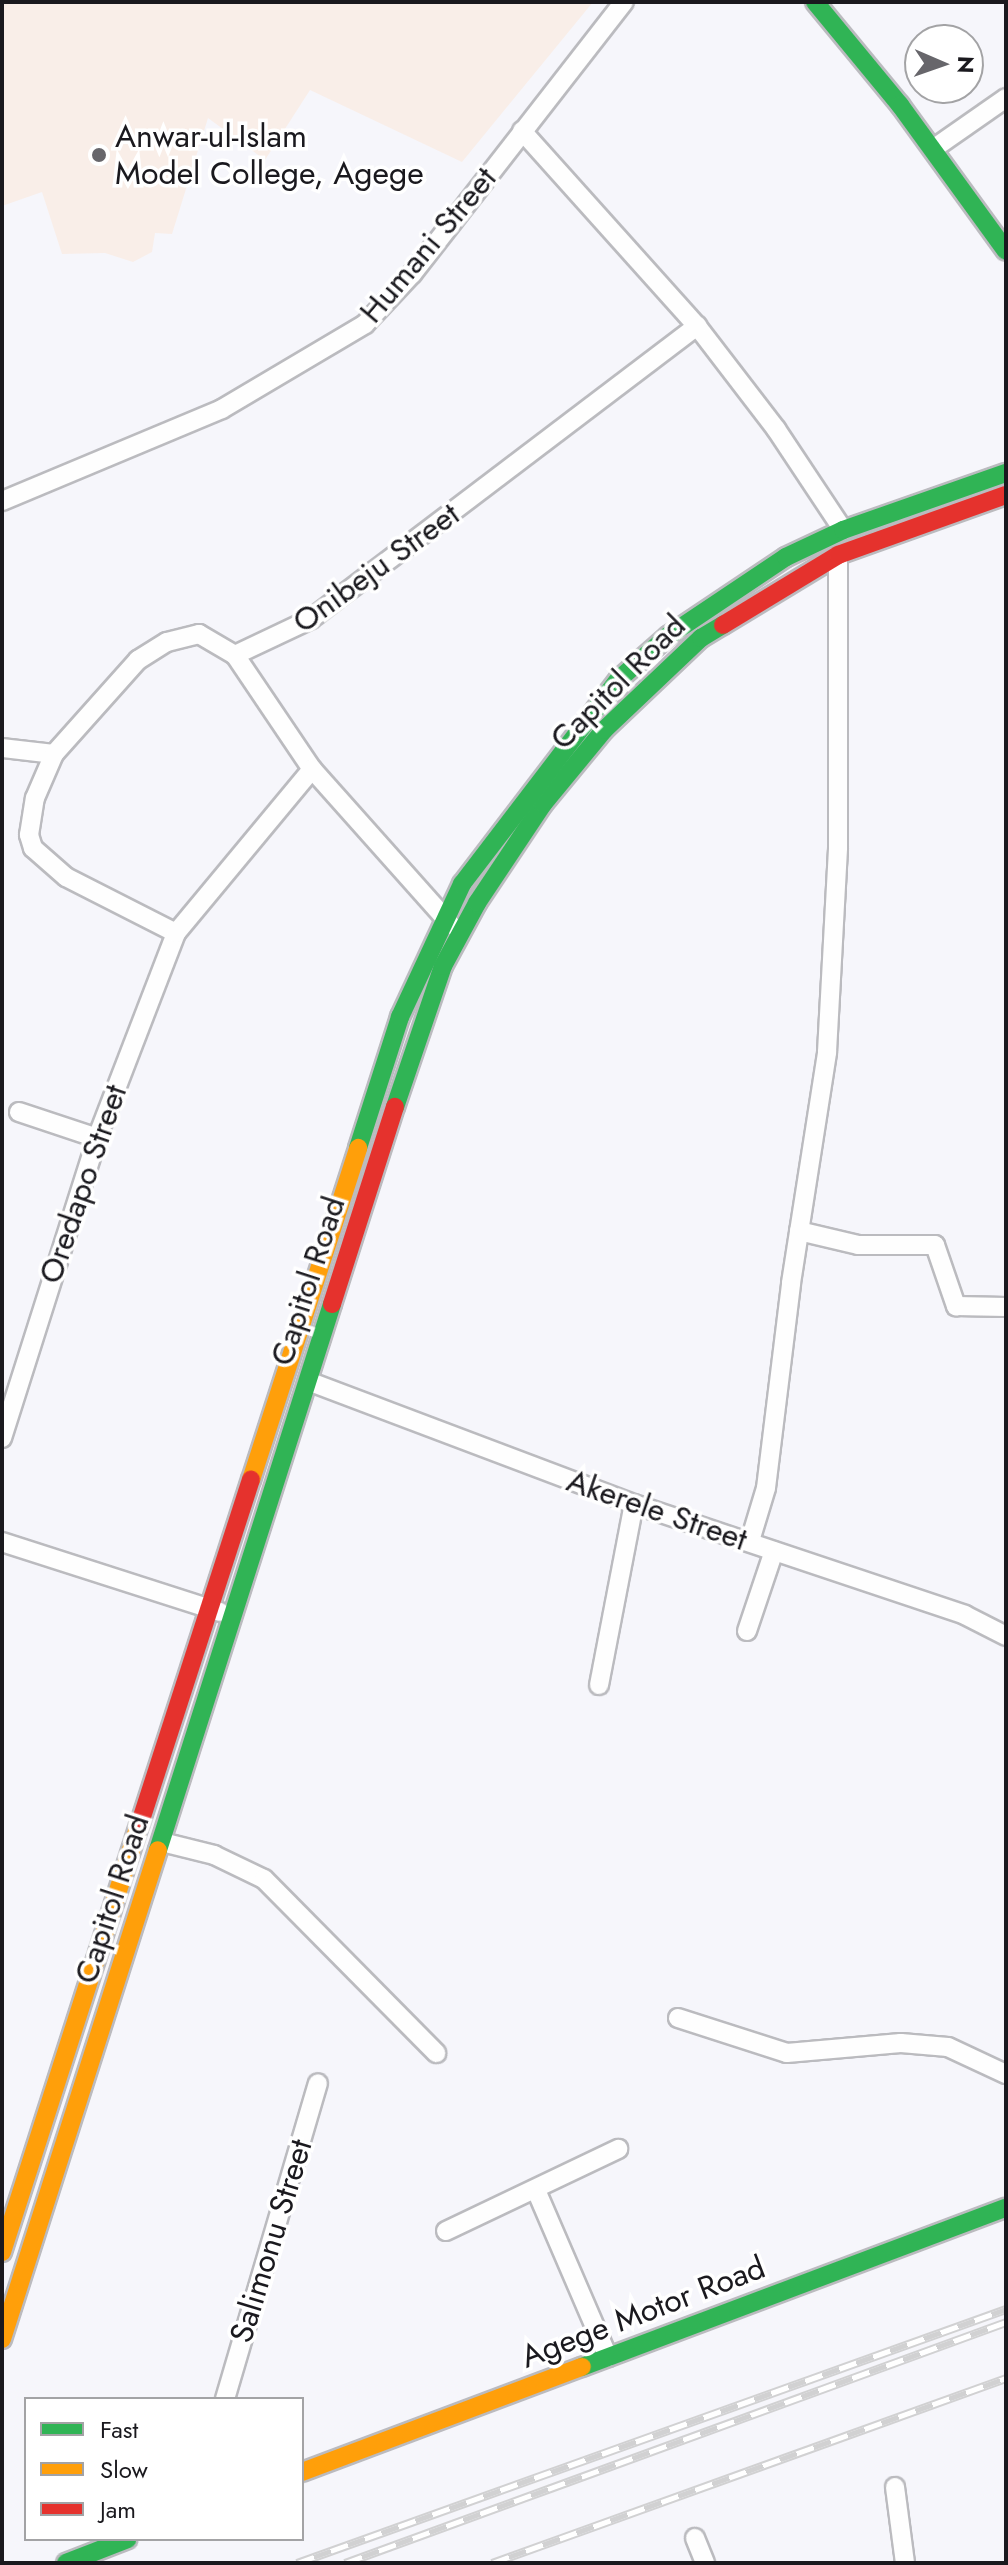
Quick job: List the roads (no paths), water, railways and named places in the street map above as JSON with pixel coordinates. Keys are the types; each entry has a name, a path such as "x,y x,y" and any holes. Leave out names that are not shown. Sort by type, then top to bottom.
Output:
{"main road":[{"path":"815,2 933,149 1006,251"},
{"name":"Capitol Road","path":"2,2249 395,1032 443,919 493,837 618,680 729,592 843,530 1006,473"},
{"name":"Capitol Road","path":"2,2339 420,1028 461,932 543,804 630,703 701,638 838,555 1006,495"},
{"name":"Agege Motor Road","path":"304,2471 1006,2208"},
{"path":"66,2563 123,2541"}],"street":[{"name":"Humani Street","path":"2,501 222,409 365,324 412,274 624,2"},
{"path":"933,149 1006,98"},
{"path":"522,131 697,326 843,530"},
{"name":"Onibeju Street","path":"235,655 311,619 697,326"},
{"path":"750,1541 766,1488 799,1231 817,1127 834,976 838,555"},
{"path":"312,769 176,933 66,877 33,848 29,835 35,798 54,754 138,660 167,642 199,634 235,655 312,769 443,919 461,932"},
{"path":"2,748 54,754"},
{"name":"Oredapo Street","path":"2,1438 97,1138 176,933"},
{"path":"19,1112 97,1138"},
{"path":"799,1231 858,1245 935,1245 956,1306 1006,1307"},
{"name":"Akerele Street","path":"308,1381 634,1504 965,1615 1006,1636"},
{"path":"599,1685 634,1504"},
{"path":"2,1542 234,1618"},
{"path":"747,1631 774,1551"},
{"path":"162,1842 214,1855 264,1879 436,2053"},
{"path":"678,2018 787,2053 901,2043 948,2047 1006,2074"},
{"name":"Salimonu Street","path":"226,2397 318,2083"},
{"path":"446,2231 618,2149"},
{"path":"536,2190 608,2357"},
{"path":"895,2487 905,2563"},
{"path":"695,2538 705,2563"}],"railway":[{"path":"297,2563 1006,2309"},
{"path":"345,2563 1006,2322"},
{"path":"492,2563 1006,2378"}],"place":[{"name":"Anwar-ul-Islam Model College, Agege","path":"99,155"}]}
